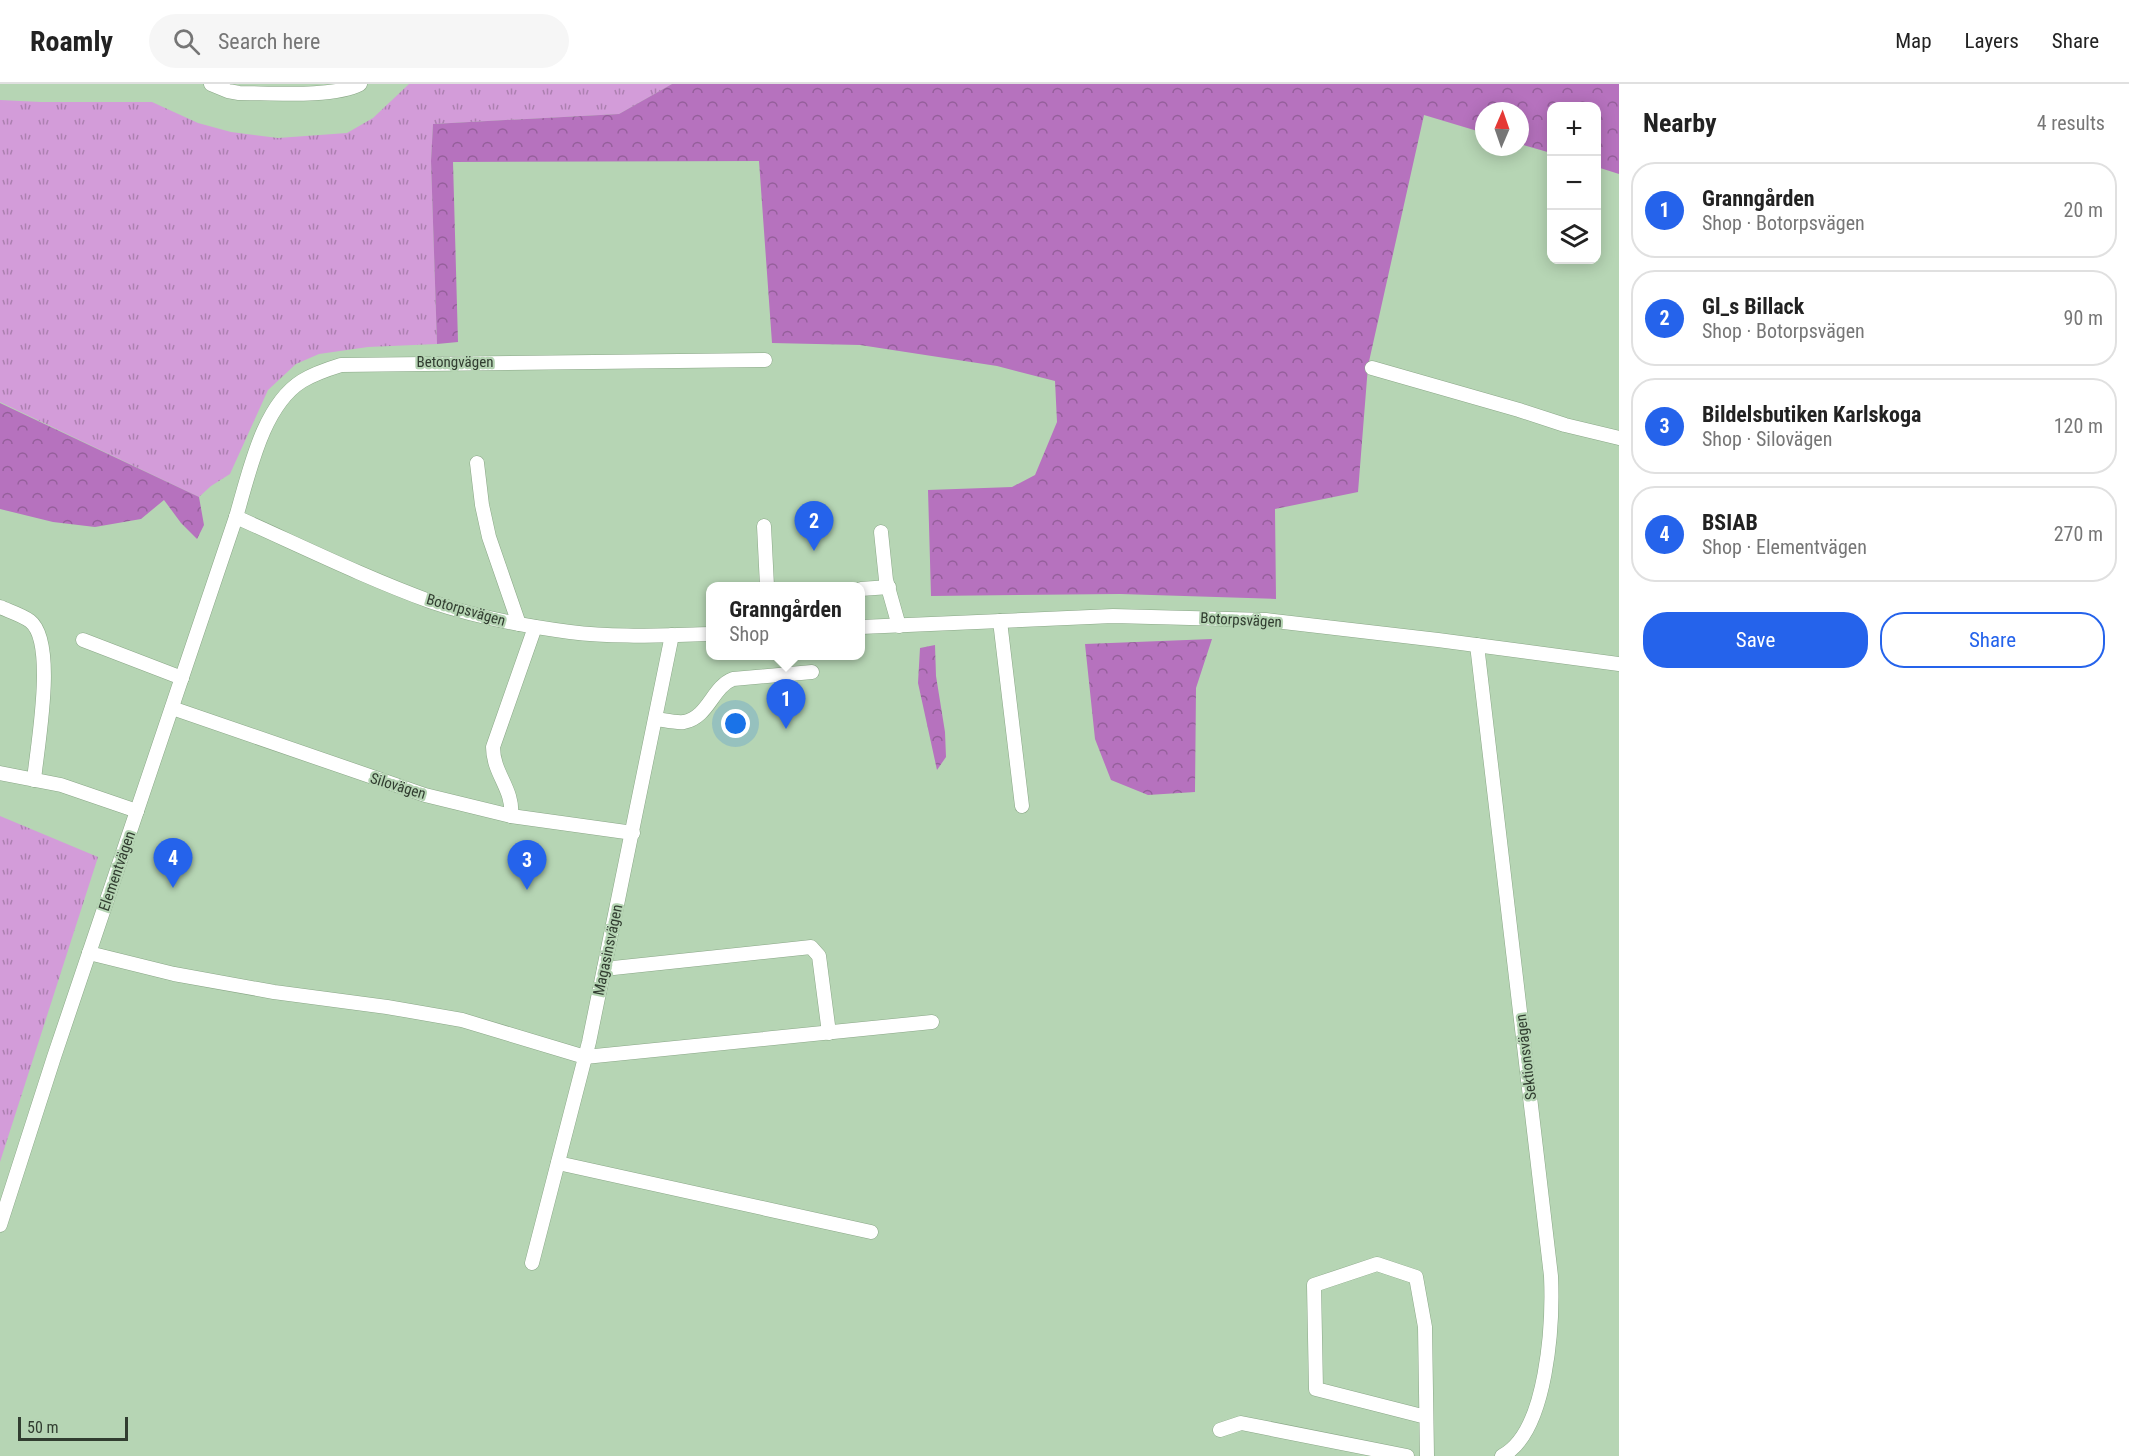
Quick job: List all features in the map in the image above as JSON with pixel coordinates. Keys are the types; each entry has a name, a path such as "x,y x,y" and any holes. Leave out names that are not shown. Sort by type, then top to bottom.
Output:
{"street":[{"path":"211,84 239,93 334,92 351,89 360,84"},
{"name":"Betongvägen","path":"236,517 251,465 266,428 284,398 301,382 320,371 341,364 765,360"},
{"path":"1372,368 1565,425 1619,438"},
{"path":"477,463 489,537 519,624"},
{"name":"Botorpsvägen","path":"236,517 378,580 434,602 519,624 609,636 706,634"},
{"name":"Elementvägen","path":"0,1225 236,517"},
{"path":"764,526 767,582"},
{"path":"881,532 889,587 899,626"},
{"path":"865,588 889,587"},
{"path":"0,607 30,621 39,635 44,657 44,688 34,780"},
{"name":"Botorpsvägen","path":"865,627 1113,616 1266,620 1619,664"},
{"path":"1000,621 1022,806"},
{"path":"511,816 513,803 493,760 493,747 535,627"},
{"name":"Magasinsvägen","path":"532,1263 585,1057 672,635"},
{"path":"83,640 182,678"},
{"name":"Sektionsvägen","path":"1477,645 1551,1276 1552,1310 1548,1352 1534,1416 1524,1437 1502,1456"},
{"path":"656,719 682,722 693,718 706,708 723,683 733,679 812,672"},
{"name":"Silovägen","path":"172,708 387,783 435,797 511,816 633,833"},
{"path":"0,773 61,785 137,811"},
{"path":"604,969 811,947 819,956 829,1033"},
{"path":"89,953 174,974 252,988 387,1006 462,1020 585,1057 932,1022"},
{"path":"558,1162 871,1232"},
{"path":"1426,1417 1316,1389 1314,1285 1377,1264 1416,1276 1425,1327 1426,1417 1426,1456"},
{"path":"1220,1430 1241,1423 1366,1452 1407,1456"}],"green space":[{"path":"409,84 672,84 619,114 433,124 431,161 437,344 368,347 319,354 296,364 268,390 230,474 199,497 0,402 0,100 152,102 198,123 231,132 278,138 347,133 373,118"},
{"path":"672,84 1619,84 1619,174 1601,168 1601,102 1547,102 1547,152 1529,147 1529,102 1475,102 1475,130 1424,115 1368,366 1358,492 1275,509 1276,599 1120,594 931,596 928,490 1012,487 1035,475 1057,422 1055,381 997,366 860,345 772,343 759,161 453,162 458,342 437,344 431,161 433,124 619,114"},
{"path":"0,403 199,497 204,525 197,539 181,523 164,500 141,519 95,527 53,522 0,509"},
{"path":"1212,639 1196,688 1195,792 1148,795 1111,780 1095,739 1085,644"},
{"path":"935,645 936,676 945,732 946,757 937,770 918,683 920,648"},
{"path":"0,816 98,857 0,1162"}],"place":[{"name":"Gl_s Billack","path":"814,551"},
{"name":"Granngården","path":"786,729"},
{"name":"BSIAB","path":"173,888"},
{"name":"Bildelsbutiken Karlskoga","path":"527,890"}]}
